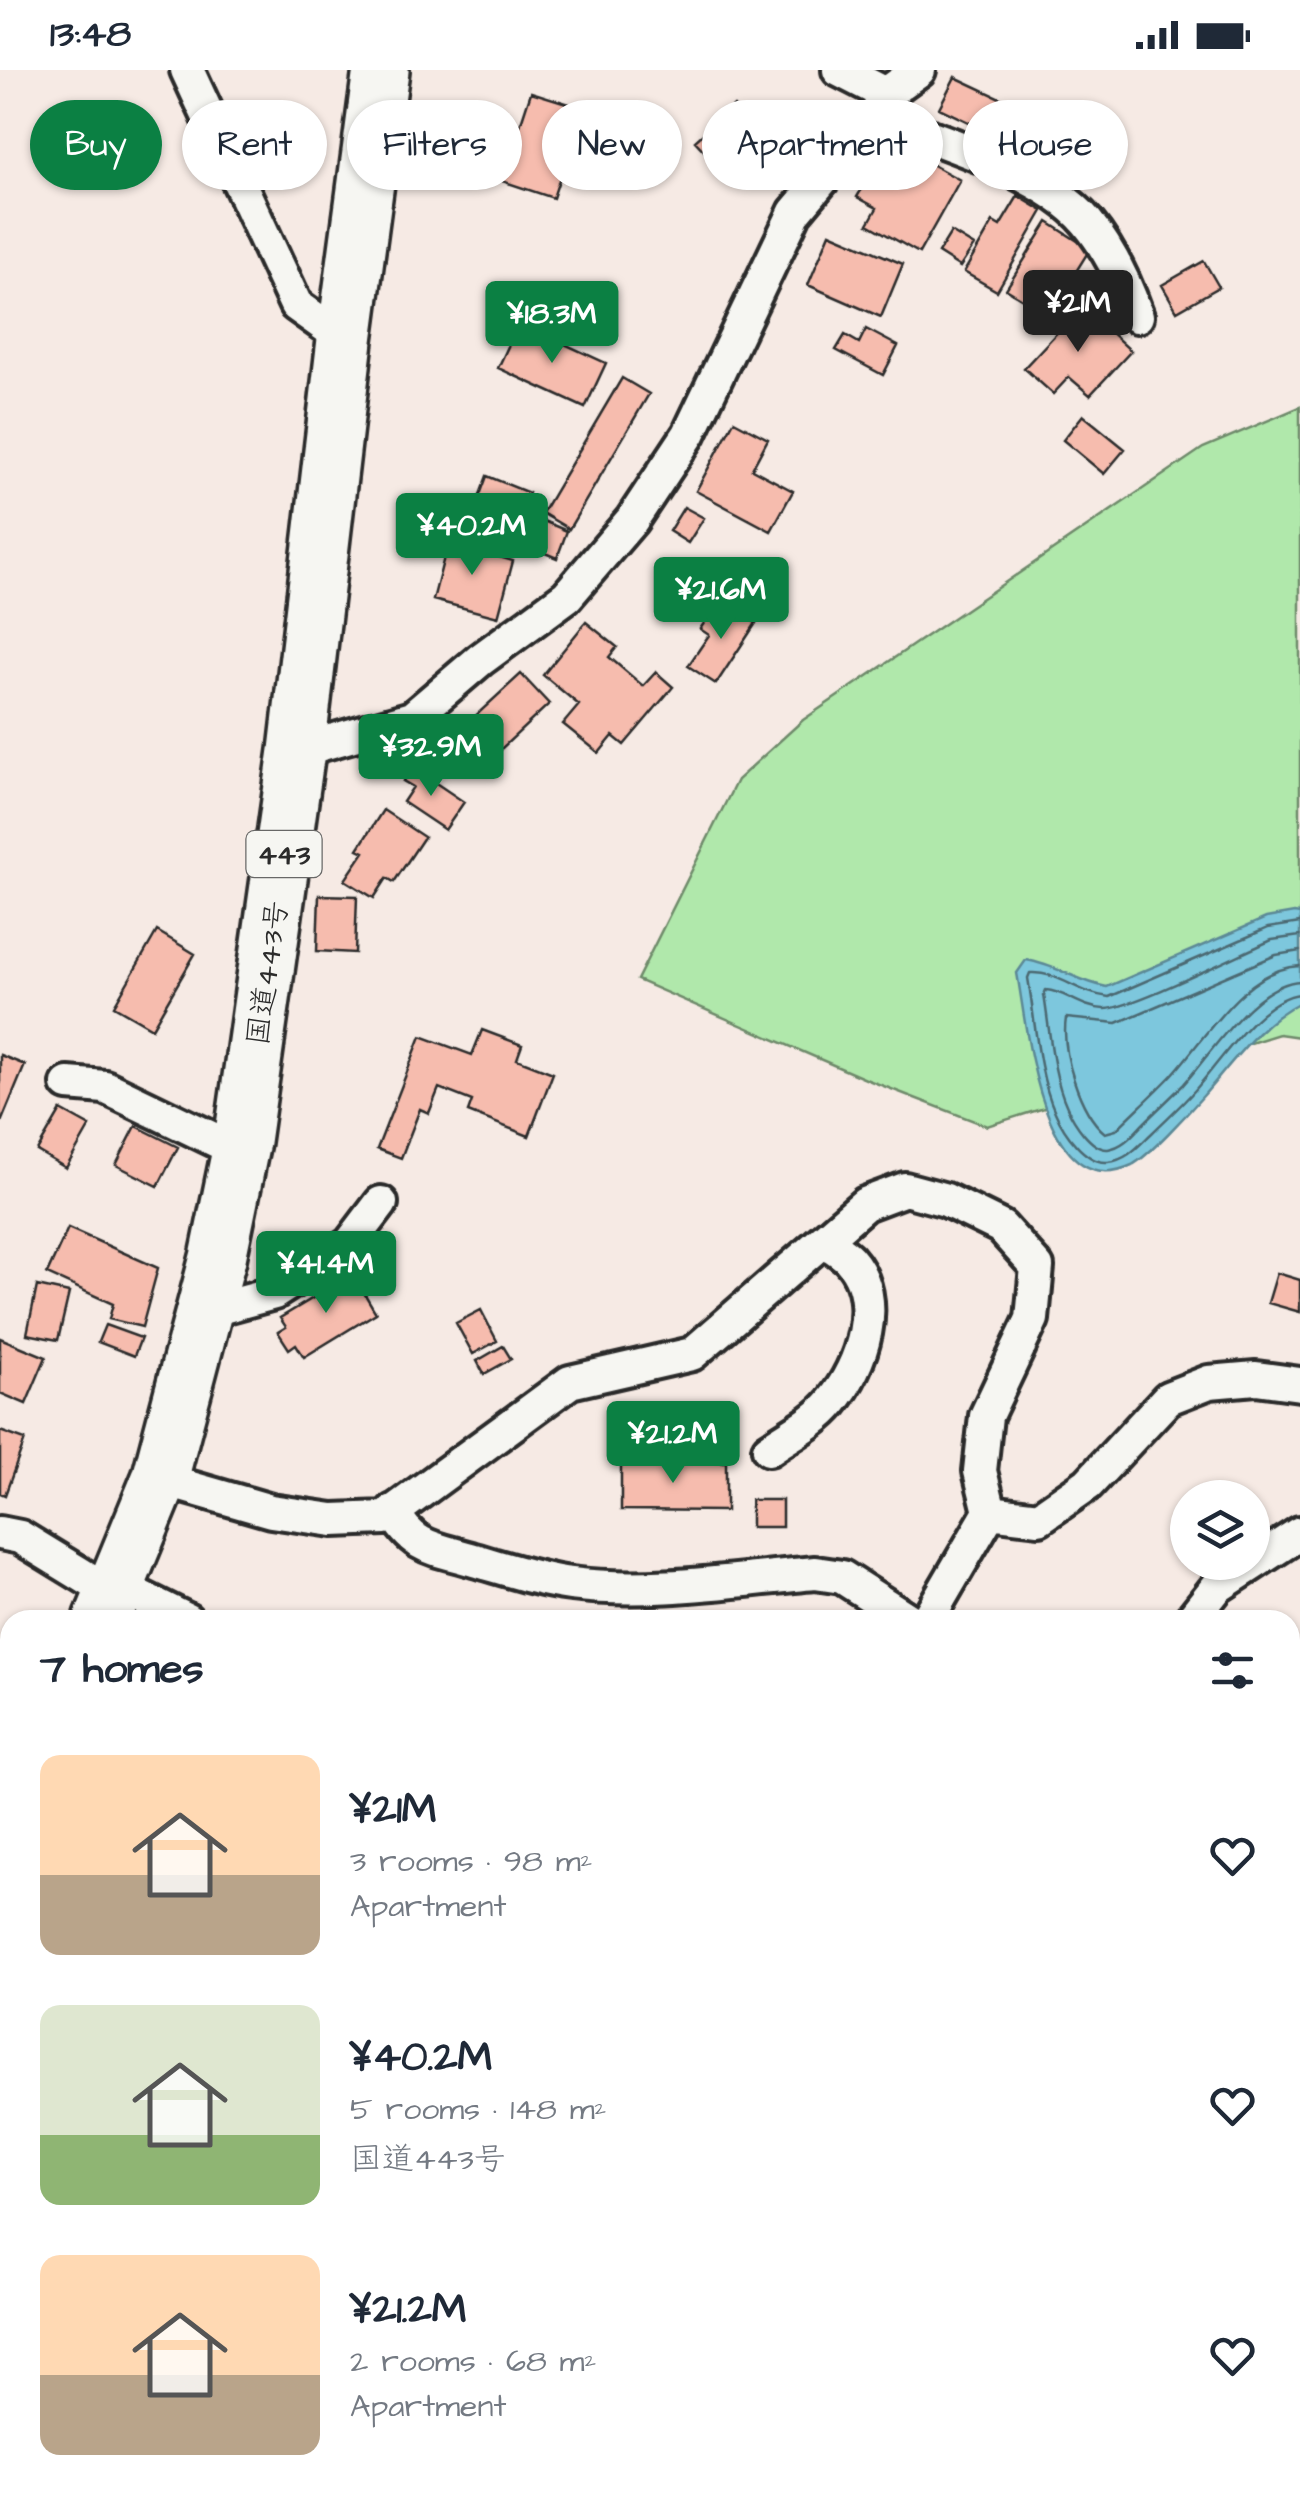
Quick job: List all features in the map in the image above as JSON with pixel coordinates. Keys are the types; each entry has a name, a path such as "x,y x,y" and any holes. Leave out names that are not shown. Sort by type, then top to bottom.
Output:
{"highway":[{"name":"国道443号","path":"111,1600 160,1478 204,1312 240,1152 274,935 381,70"}],"street":[{"path":"187,70 296,305 345,340"},
{"path":"839,70 874,100"},
{"path":"886,100 919,70"},
{"path":"943,138 1056,194 1086,220 1124,279 1137,316"},
{"path":"297,751 412,718 480,660 567,596 632,520 689,434 796,212 813,190"},
{"path":"68,1084 105,1087 240,1152"},
{"path":"160,1478 286,1514 333,1520 384,1518 570,1382 692,1354 864,1204 905,1189 946,1200 1001,1227 1037,1267 1032,1319 986,1416 980,1471 990,1512 933,1610"},
{"path":"204,1312 274,1293 350,1244 381,1203"},
{"path":"770,1449 830,1404 858,1363 866,1325 866,1291 850,1259 824,1240"},
{"path":"990,1512 1039,1518 1088,1484 1168,1398 1208,1382 1256,1378 1300,1384"},
{"path":"394,1511 406,1536 520,1574 572,1584 637,1586 816,1573 842,1577 893,1610"},
{"path":"0,1533 20,1538 111,1600 150,1610"},
{"path":"1199,1610 1218,1586 1300,1533"}],"green space":[{"path":"1300,407 1300,1037 1279,1034 987,1126 868,1080 637,980 737,780 803,720 1203,448"}],"water":[{"path":"1300,914 1300,1002 1259,1032 1179,1123 1132,1165 1101,1171 1077,1160 1058,1137 1034,1068 1017,973 1026,960 1107,987 1266,918"}],"building":[{"path":"955,77 1004,100 963,100 963,119 943,110 943,100"},
{"path":"531,92 557,100 542,100 542,190 556,190 553,198 522,188 522,120"},
{"path":"943,171 960,180 919,253 868,224 877,208 857,197 861,190 943,190"},
{"path":"1018,196 1043,211 997,291 964,272 993,222 1000,226"},
{"path":"1048,222 1090,249 1049,315 1006,289"},
{"path":"951,232 974,246 960,267 938,253"},
{"path":"830,233 903,264 881,317 808,285"},
{"path":"1204,261 1219,287 1177,311 1162,285"},
{"path":"1082,306 1131,351 1090,395 1069,377 1053,394 1024,368"},
{"path":"519,323 606,363 585,408 498,368"},
{"path":"866,329 898,346 883,375 836,350 845,335 859,343"},
{"path":"622,378 649,394 569,529 542,513"},
{"path":"1083,415 1125,449 1104,474 1063,440"},
{"path":"734,421 768,439 752,469 793,491 771,531 696,491"},
{"path":"487,476 529,493 522,512 567,531 557,558 491,531 495,520 474,511"},
{"path":"684,507 704,518 688,543 669,531"},
{"path":"450,534 477,541 475,550 513,561 498,617 433,600"},
{"path":"729,605 756,623 716,684 688,666 709,635 700,629 714,609 722,615"},
{"path":"586,622 617,647 609,657 643,686 656,672 673,687 624,745 613,736 599,753 563,724 579,705 543,675"},
{"path":"521,674 549,704 484,765 472,752 463,761 446,743"},
{"path":"412,767 464,802 445,830 403,802 413,787 403,781"},
{"path":"383,810 424,837 394,882 387,878 374,898 345,880 364,852 358,849"},
{"path":"319,895 357,896 355,953 317,951"},
{"path":"157,931 195,954 152,1028 114,1006"},
{"path":"482,1030 522,1045 517,1059 553,1073 529,1136 468,1112 472,1101 439,1088 429,1113 420,1109 401,1158 377,1149 421,1036 472,1055"},
{"path":"0,1055 25,1065 0,1125"},
{"path":"61,1110 90,1126 66,1168 37,1151"},
{"path":"136,1126 178,1147 158,1186 116,1165"},
{"path":"68,1228 158,1268 142,1327 109,1319 113,1304 47,1274"},
{"path":"1277,1273 1300,1280 1300,1312 1268,1303"},
{"path":"353,1274 376,1313 304,1357 296,1344 289,1349 278,1332 286,1327 280,1318"},
{"path":"37,1286 69,1293 58,1340 27,1334"},
{"path":"481,1310 497,1341 473,1354 456,1323"},
{"path":"105,1325 141,1338 134,1356 98,1342"},
{"path":"0,1338 46,1357 26,1404 0,1393"},
{"path":"503,1346 511,1359 484,1374 477,1361"},
{"path":"690,1407 724,1408 723,1445 656,1443 656,1424 677,1424 677,1414 690,1414"},
{"path":"0,1431 25,1440 5,1495 0,1493"},
{"path":"621,1460 726,1462 726,1511 621,1510"},
{"path":"751,1500 782,1500 782,1527 751,1527"}]}
